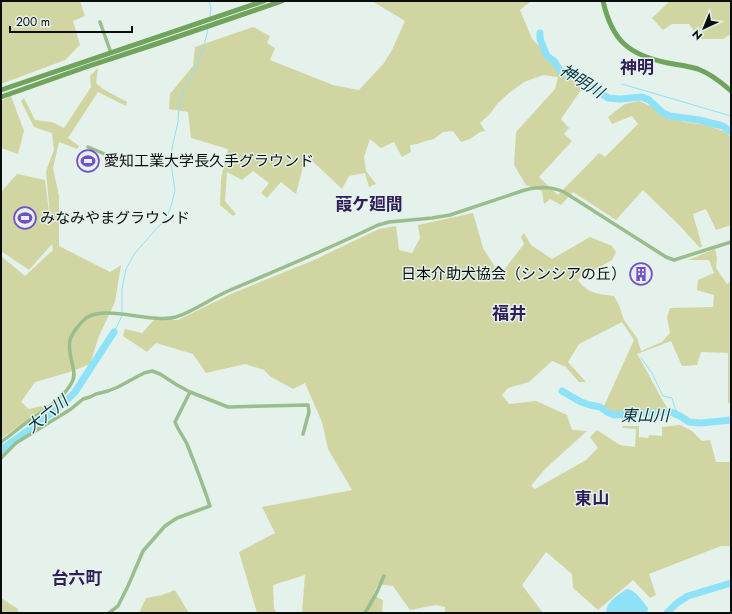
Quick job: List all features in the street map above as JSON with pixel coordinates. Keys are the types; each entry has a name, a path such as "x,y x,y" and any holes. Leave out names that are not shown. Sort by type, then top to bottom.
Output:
{"main road":[{"path":"1,90 112,55 156,44 264,1"},
{"path":"1,97 154,39 282,1"},
{"path":"603,1 608,21 620,41 628,48 650,58 699,70 712,76 731,91"}],"street":[{"path":"100,22 112,55"},
{"path":"88,147 119,160"},
{"path":"1,442 50,406 61,396 73,381 74,375 70,351 70,339 77,327 87,318 98,313 114,313 167,319 186,313 221,294 378,225 389,222 450,215 536,187 546,187 564,192 666,257 674,260 731,242"},
{"path":"1,458 16,443 71,409 83,399 118,387 144,373 152,371 160,374 190,392 228,407 308,405 309,412 303,434"},
{"path":"109,613 118,606 143,551 165,526 177,518 210,506 197,468 175,422 190,392"},
{"path":"365,613 384,576"}],"green space":[{"path":"1,1 80,1 85,16 73,21 80,45 65,60 1,84"},
{"path":"372,1 531,1 520,10 532,39 583,87 561,119 569,128 564,134 572,141 539,177 558,195 599,153 605,157 638,124 632,116 612,124 608,117 625,104 639,101 655,108 662,116 684,122 706,125 726,132 731,138 731,225 716,230 706,209 693,214 702,246 700,248 643,190 616,220 573,192 561,205 550,199 544,204 542,191 526,185 514,165 516,132 555,89 558,77 543,75 524,82 509,93 480,123 485,131 480,132 470,139 461,142 453,131 443,132 434,139 410,145 411,152 402,157 394,142 381,148 370,139 364,157 366,171 376,184 369,187 365,173 349,176 342,189 306,155 296,194 281,182 267,198 261,193 269,183 253,171 242,180 227,172 225,201 236,214 233,216 220,205 221,179 228,149 191,138 188,112 169,109 170,94 193,66 195,47 253,27 270,36 267,43 275,48 270,60 333,85 359,90 384,63 392,50 405,21"},
{"path":"666,1 731,1 731,34 723,39 700,39 689,24 672,24 663,30 652,18 668,3"},
{"path":"98,68 96,83 103,89 127,102 126,106 98,92 68,138 79,146 77,149 59,142 53,168 59,196 59,246 110,272 121,265 115,302 99,336 90,364 70,372 35,382 21,402 29,409 41,406 44,408 2,438 1,256 25,276 53,250 52,244 29,270 1,251 1,192 17,174 45,180 51,227 46,171 54,150 52,133 34,127 21,101 24,98 35,120 52,122 64,128 91,87 90,76"},
{"path":"11,96 24,131 18,154 1,148 1,101"},
{"path":"473,213 483,248 500,275 524,244 521,237 524,233 531,245 552,259 590,237 612,246 616,252 612,260 583,274 578,280 590,291 614,296 624,320 637,338 641,351 662,342 670,333 667,318 670,308 713,307 714,295 697,290 698,280 714,273 709,260 688,260 715,249 717,258 716,268 727,284 731,281 731,403 728,403 728,353 701,352 697,365 682,366 671,341 637,354 668,409 613,412 604,406 634,340 622,322 579,344 568,362 586,382 579,382 566,367 552,361 529,382 508,388 502,395 509,404 536,401 567,415 572,430 587,431 545,469 531,486 535,489 586,460 598,448 590,437 597,430 620,445 635,447 636,429 622,428 623,426 639,426 639,437 648,438 649,435 662,436 662,427 680,425 692,431 702,441 710,440 716,462 731,462 731,546 721,546 649,574 656,595 650,598 633,580 598,610 573,588 572,574 546,552 522,585 543,613 445,613 445,607 436,605 410,610 393,586 378,584 373,595 383,600 382,613 302,613 305,575 273,585 274,609 277,613 257,613 239,552 275,533 262,507 352,490 328,449 322,422 305,383 293,389 271,377 264,370 245,364 206,373 193,354 156,343 147,352 123,336 125,329 142,333 154,320 178,320 231,294 314,260 379,229 396,226 399,250 412,253 420,238 418,225"},
{"path":"175,590 189,613 139,613 146,598 162,595"},
{"path":"1,598 18,609 18,613 1,613"}],"water":[{"path":"627,589 634,592 641,599 648,608 647,613 606,613 608,605"}],"waterway":[{"path":"209,1 211,8 210,16"},
{"path":"122,313 122,289 126,269 135,253 167,217 172,203 175,190 171,164 172,148 178,122 179,105 184,90 203,50 208,29"},
{"name":"神明川","path":"540,33 540,39 547,56 554,61 560,70 566,74 575,76 608,98 620,99 642,97 649,100 663,113 670,116 699,120 723,126 731,132"},
{"path":"622,84 731,116"},
{"path":"114,332 122,316"},
{"name":"大六川","path":"1,450 58,408 75,392 114,332"},
{"path":"641,358 652,373 663,396 672,398 676,410 680,416"},
{"name":"東山川","path":"562,391 581,402 600,407 614,415 671,412 689,422 701,423 731,420"},
{"path":"667,613 677,603 688,596 731,583"}],"place":[{"name":"愛知工業大学長久手グラウンド","path":"88,161"},
{"name":"みなみやまグラウンド","path":"25,218"},
{"name":"日本介助犬協会（シンシアの丘）","path":"641,274"}],"district":[{"name":"神明","path":"637,67"},
{"name":"葭ケ廻間","path":"369,204"},
{"name":"福井","path":"509,313"},
{"name":"東山","path":"592,498"},
{"name":"台六町","path":"77,578"}]}
